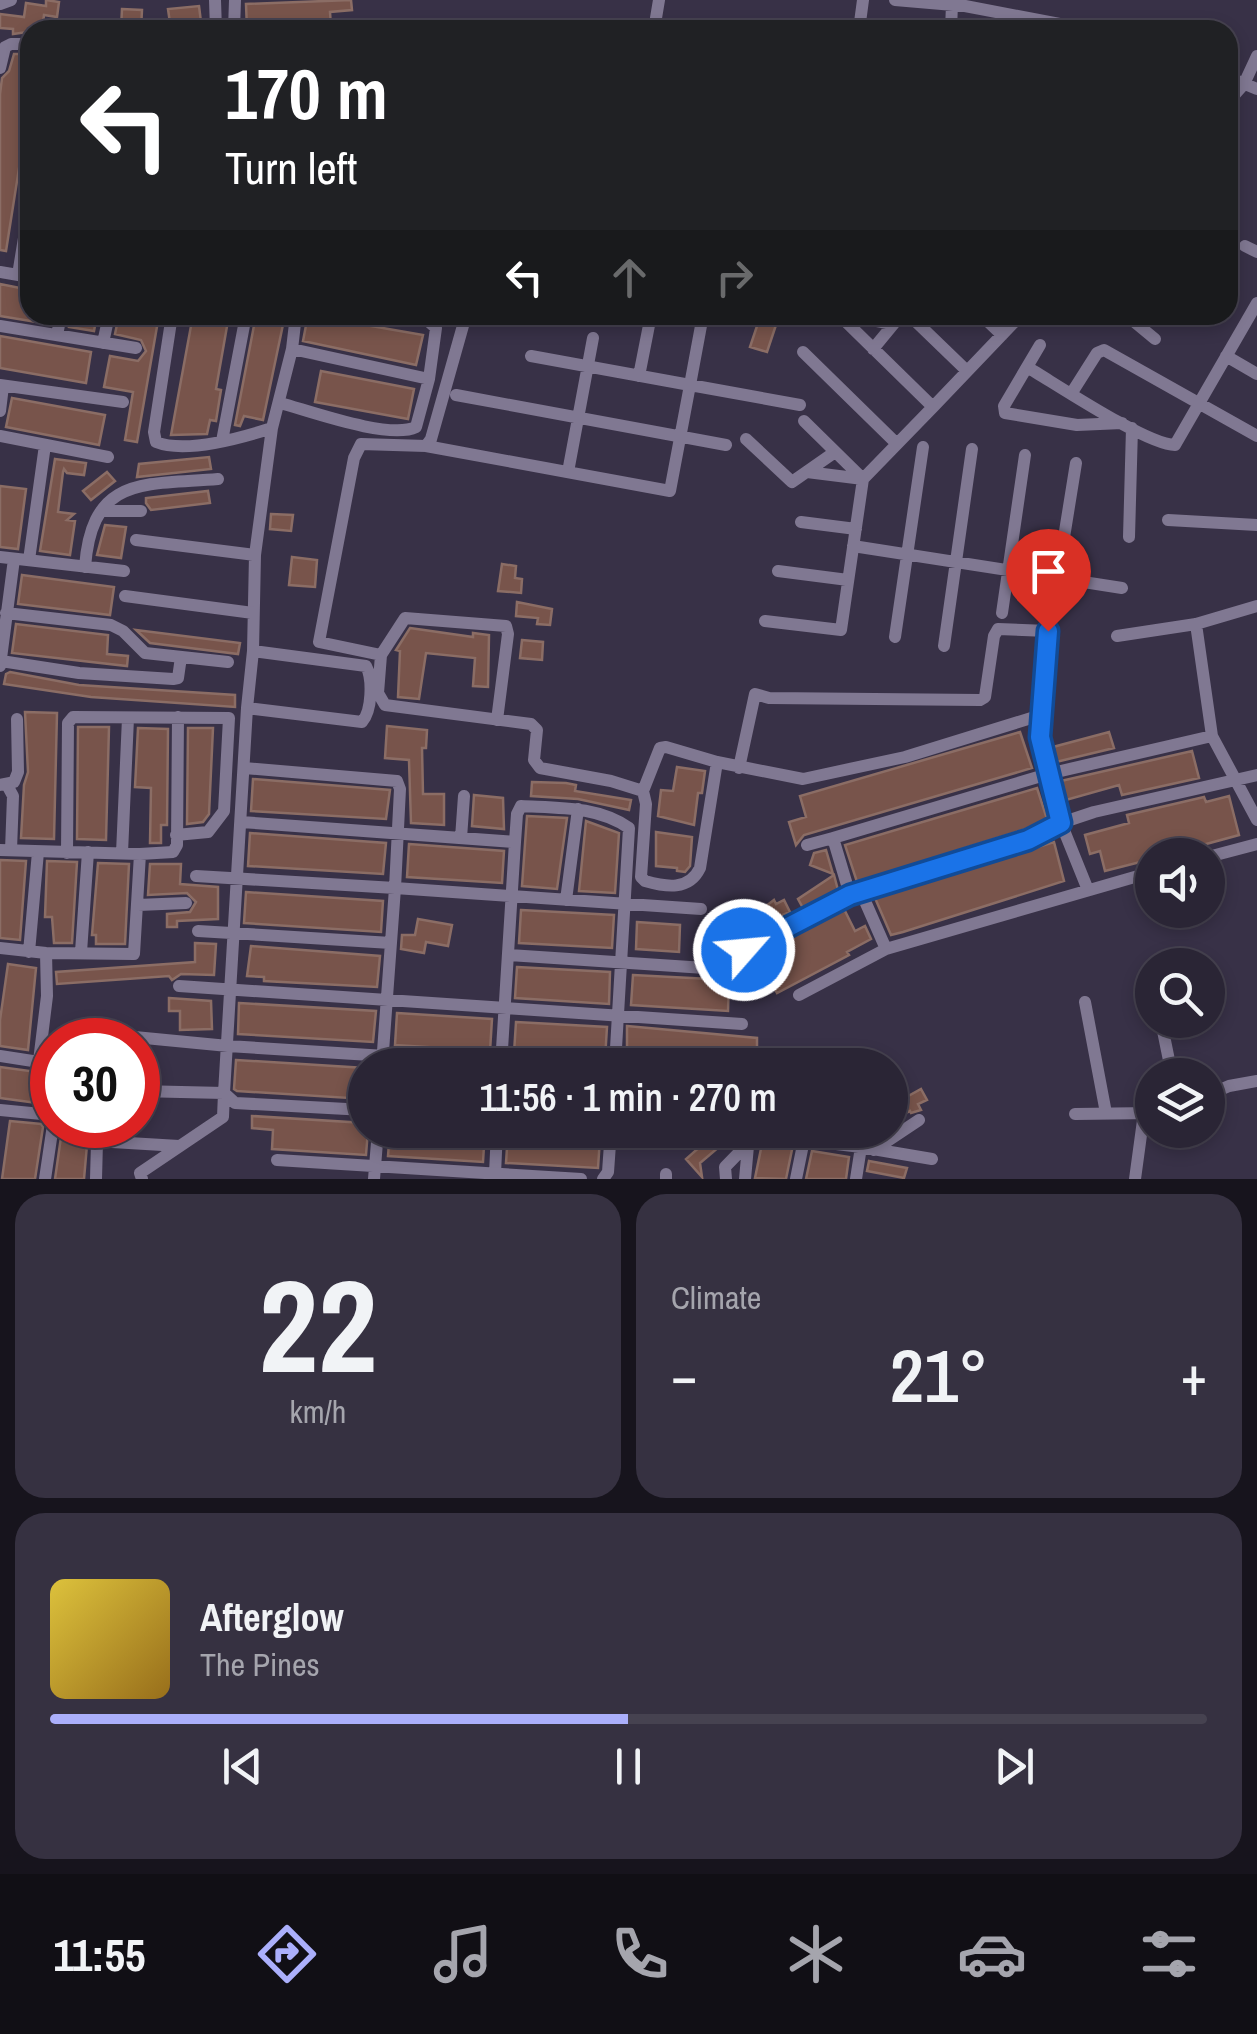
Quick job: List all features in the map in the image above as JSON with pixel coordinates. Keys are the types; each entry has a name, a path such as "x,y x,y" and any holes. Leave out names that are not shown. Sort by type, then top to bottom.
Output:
{"street":[{"path":"0,4 11,0"},
{"path":"895,0 961,3 1043,20"},
{"path":"0,68 8,44 20,44"},
{"path":"1251,86 1257,56"},
{"path":"1027,367 1127,425 1175,445 1256,309"},
{"path":"56,335 58,325"},
{"path":"104,343 107,325"},
{"path":"171,325 155,440 170,446 222,441 272,428"},
{"path":"222,441 244,325"},
{"path":"142,1179 140,1173 223,1117 247,708 254,651 255,554 272,428 295,325"},
{"path":"280,403 384,429 408,431 416,427 429,378 436,328 433,325"},
{"path":"426,446 463,325"},
{"path":"639,376 649,325"},
{"path":"381,655 318,642 354,458 361,444 426,446 670,491 702,325"},
{"path":"849,325 933,407"},
{"path":"873,348 891,325"},
{"path":"919,325 967,371"},
{"path":"992,325 1002,335"},
{"path":"766,622 841,630 862,478 1012,325"},
{"path":"1138,325 1155,339"},
{"path":"0,326 136,348"},
{"path":"568,472 593,338"},
{"path":"1040,344 1004,406 1007,415 1077,425 1127,425"},
{"path":"292,349 429,378"},
{"path":"1071,394 1097,353 1104,350 1257,436"},
{"path":"803,352 897,444"},
{"path":"531,356 800,405"},
{"path":"1226,356 1257,374"},
{"path":"0,411 1,386 123,402"},
{"path":"456,396 726,445"},
{"path":"804,421 862,478"},
{"path":"1127,425 1130,537"},
{"path":"0,436 108,457"},
{"path":"746,439 792,482 835,452"},
{"path":"30,560 46,446"},
{"path":"896,636 923,446"},
{"path":"944,646 972,448"},
{"path":"1002,612 1025,455"},
{"path":"1051,618 1076,463"},
{"path":"806,472 862,478"},
{"path":"85,567 88,534 94,518 129,488 218,479"},
{"path":"101,511 141,510"},
{"path":"1168,520 1257,525"},
{"path":"801,522 856,529"},
{"path":"136,540 255,554"},
{"path":"853,546 1122,588"},
{"path":"124,571 7,558 0,664 176,679 181,657"},
{"path":"778,571 848,580"},
{"path":"125,596 253,613"},
{"path":"1117,636 1196,624 1257,606"},
{"path":"6,613 111,625 123,630 142,651 228,662"},
{"path":"496,720 508,634 505,625 405,618 381,655 378,694 385,705 535,727 534,760 540,768 644,791"},
{"path":"1196,624 1212,736 1257,820"},
{"path":"739,768 755,694 770,698 980,700 985,696 994,636 1002,626 1048,631 1040,737 1061,823 1088,890"},
{"path":"140,677 142,651"},
{"path":"247,708 362,722 368,713 370,673 366,666 254,651"},
{"path":"718,762 696,876 686,884 662,886 645,882 644,791 660,748 666,746 739,768 803,779 906,757 1041,715"},
{"path":"67,853 70,719 226,716 230,722 224,811 208,832 176,835"},
{"path":"17,719 18,772 14,782 4,785 13,796 6,850 170,854 176,848 178,717"},
{"path":"122,853 128,718"},
{"path":"0,734 18,735"},
{"path":"807,845 1048,774 1212,736"},
{"path":"244,768 394,779 400,786 383,1048"},
{"path":"744,950 855,894 1028,840 1061,823 1257,775"},
{"path":"461,838 464,796"},
{"path":"502,1048 518,807 578,809 604,815 629,828 616,1048"},
{"path":"566,900 578,809"},
{"path":"241,822 515,842"},
{"path":"833,838 855,894 886,949"},
{"path":"1225,852 1257,844"},
{"path":"29,952 38,852"},
{"path":"81,952 88,852"},
{"path":"0,948 134,954 140,854"},
{"path":"196,876 702,909"},
{"path":"799,996 886,949 1135,877"},
{"path":"138,905 186,903"},
{"path":"198,931 391,943"},
{"path":"46,953 47,1018"},
{"path":"509,955 720,969"},
{"path":"179,986 742,1024"},
{"path":"1085,1002 1106,1113"},
{"path":"160,1039 348,1057"},
{"path":"0,1056 30,1060"},
{"path":"1225,1088 1257,1081"},
{"path":"160,1092 224,1093 236,1102 348,1109"},
{"path":"0,1111 30,1113"},
{"path":"1075,1114 1135,1113"},
{"path":"856,1179 868,1149 920,1120"},
{"path":"160,1145 180,1146"},
{"path":"45,1179 50,1148"},
{"path":"96,1179 97,1148"},
{"path":"374,1179 376,1148"},
{"path":"495,1174 497,1148"},
{"path":"603,1179 608,1172 610,1148"},
{"path":"726,1179 725,1166 746,1148"},
{"path":"745,1179 748,1148"},
{"path":"796,1179 802,1148"},
{"path":"863,1148 932,1159"},
{"path":"1134,1179 1141,1148"},
{"path":"276,1160 581,1179"}],"building":[{"path":"46,0 59,2 57,17 44,15 43,20 20,20 20,33 0,28 0,14 24,17 26,3 46,6"},
{"path":"351,0 352,10 330,12 331,20 247,20 246,4"},
{"path":"199,6 201,20 170,20 168,9"},
{"path":"122,9 142,10 142,20 121,20"},
{"path":"14,54 20,54 20,162 6,251 0,250 0,94 2,78 9,71"},
{"path":"0,284 20,288 20,319 0,316"},
{"path":"69,325 95,325 94,331"},
{"path":"117,325 157,325 137,442 125,440 133,392 104,387 110,356 138,361 146,351 141,340 115,334"},
{"path":"191,325 227,325 216,389 221,390 216,421 210,420 207,434 171,435"},
{"path":"254,325 283,325 263,420 244,416 240,426 235,425"},
{"path":"306,325 366,325 423,335 416,365 303,341"},
{"path":"757,325 776,325 767,352 750,347"},
{"path":"0,336 91,352 86,383 0,368"},
{"path":"321,371 414,389 408,419 315,402"},
{"path":"12,398 105,415 99,445 6,427"},
{"path":"209,457 211,469 137,477 139,464"},
{"path":"55,459 86,463 84,475 64,469 63,472 58,512 74,514 67,520 75,521 70,555 40,551"},
{"path":"107,472 115,481 91,500 83,491"},
{"path":"0,486 26,489 18,549 0,547"},
{"path":"208,491 210,503 151,510 146,503 146,498"},
{"path":"271,514 293,515 291,531 270,529"},
{"path":"105,525 126,527 121,558 97,555"},
{"path":"292,557 317,560 315,587 289,585"},
{"path":"502,564 516,566 515,578 522,579 521,593 498,591"},
{"path":"22,575 114,587 110,615 18,604"},
{"path":"517,602 552,609 550,625 537,624 538,618 516,616"},
{"path":"16,624 108,635 107,654 128,656 127,666 12,653"},
{"path":"410,628 473,637 473,633 489,635 488,687 473,686 475,658 426,653 419,699 398,697 400,651 396,650"},
{"path":"136,630 240,643 238,654 150,643"},
{"path":"522,640 543,642 542,660 520,658"},
{"path":"10,672 79,685 235,695 235,707 91,697 4,684"},
{"path":"25,712 57,713 54,839 21,838 28,772"},
{"path":"387,726 427,730 426,748 422,748 423,794 444,794 444,825 411,823 409,760 385,758"},
{"path":"78,727 109,727 106,840 77,839"},
{"path":"138,728 168,729 167,825 161,825 161,843 150,843 151,788 135,787"},
{"path":"188,728 213,728 209,814 203,822 187,824"},
{"path":"1020,732 1032,768 804,835 796,845 789,822 806,817 800,796"},
{"path":"1109,732 1114,748 1056,762 1053,747"},
{"path":"1192,751 1199,778 1122,795 1119,785 1066,800 1061,781"},
{"path":"677,767 705,771 694,825 658,816 661,790 673,791"},
{"path":"253,779 390,790 386,819 251,811"},
{"path":"532,782 566,783 576,785 575,791 631,800 629,810 578,799 531,796"},
{"path":"1037,788 1047,819 857,882 845,845"},
{"path":"474,795 503,798 504,829 472,826"},
{"path":"1229,796 1239,835 1225,839 1135,838 1135,863 1105,871 1100,851 1090,854 1085,835 1129,823 1127,815 1204,797 1206,802"},
{"path":"527,816 567,818 557,889 522,886"},
{"path":"586,821 619,833 615,893 579,891"},
{"path":"656,832 692,837 690,866 685,872 656,866"},
{"path":"250,833 386,843 383,874 248,866"},
{"path":"1054,842 1064,881 891,935 875,898"},
{"path":"409,844 504,851 502,883 407,877"},
{"path":"826,850 833,874 810,865 814,853"},
{"path":"0,860 26,861 20,940 0,938"},
{"path":"47,861 77,862 72,943 54,943 52,917 45,917"},
{"path":"98,863 129,864 125,944 96,944 96,935 92,935"},
{"path":"150,864 181,864 180,884 218,887 218,919 177,921 177,927 167,927 167,914 190,912 196,902 187,893 148,895"},
{"path":"834,875 838,890 803,908 798,899"},
{"path":"246,892 383,901 381,932 244,923"},
{"path":"774,900 776,904 784,900 790,912 748,934 742,924"},
{"path":"844,909 855,931 865,926 871,939 847,952 849,955 777,993 762,966 754,971 748,960"},
{"path":"521,910 614,915 612,948 519,943"},
{"path":"418,919 452,925 448,946 426,942 424,953 401,949 402,935 415,935"},
{"path":"637,922 680,925 679,952 636,949"},
{"path":"195,943 216,944 214,975 57,984 56,972 195,962"},
{"path":"251,946 380,956 377,987 264,981 264,977 247,976"},
{"path":"8,964 36,968 28,1050 0,1046"},
{"path":"517,967 610,972 609,1004 515,998"},
{"path":"633,975 729,980 728,1011 631,1005"},
{"path":"169,998 211,1001 212,1029 180,1030 180,1011 169,1011"},
{"path":"239,1003 376,1011 373,1042 238,1034"},
{"path":"397,1013 492,1019 490,1048 395,1045"},
{"path":"516,1022 607,1027 606,1048 514,1048"},
{"path":"627,1026 757,1038 757,1048 627,1048"},
{"path":"236,1060 348,1067 348,1098 234,1089"},
{"path":"0,1067 30,1071 30,1102 0,1098"},
{"path":"921,1089 927,1100 918,1104 921,1110 911,1113 908,1096"},
{"path":"252,1116 348,1122 348,1148 367,1148 366,1155 272,1149 273,1130 252,1128"},
{"path":"10,1121 30,1123 30,1148 40,1148 35,1179 2,1179"},
{"path":"59,1148 87,1148 84,1179 55,1179"},
{"path":"389,1148 484,1148 483,1162 388,1156"},
{"path":"507,1148 599,1148 598,1168 506,1163"},
{"path":"699,1148 718,1148 700,1163 702,1177 686,1159"},
{"path":"761,1148 792,1148 786,1179 755,1178"},
{"path":"812,1151 849,1157 846,1179 806,1179"},
{"path":"869,1161 907,1168 904,1178 867,1171"}],"route":[{"path":"744,950 850,895 1028,840 1061,823 1040,737 1048,631"}]}
